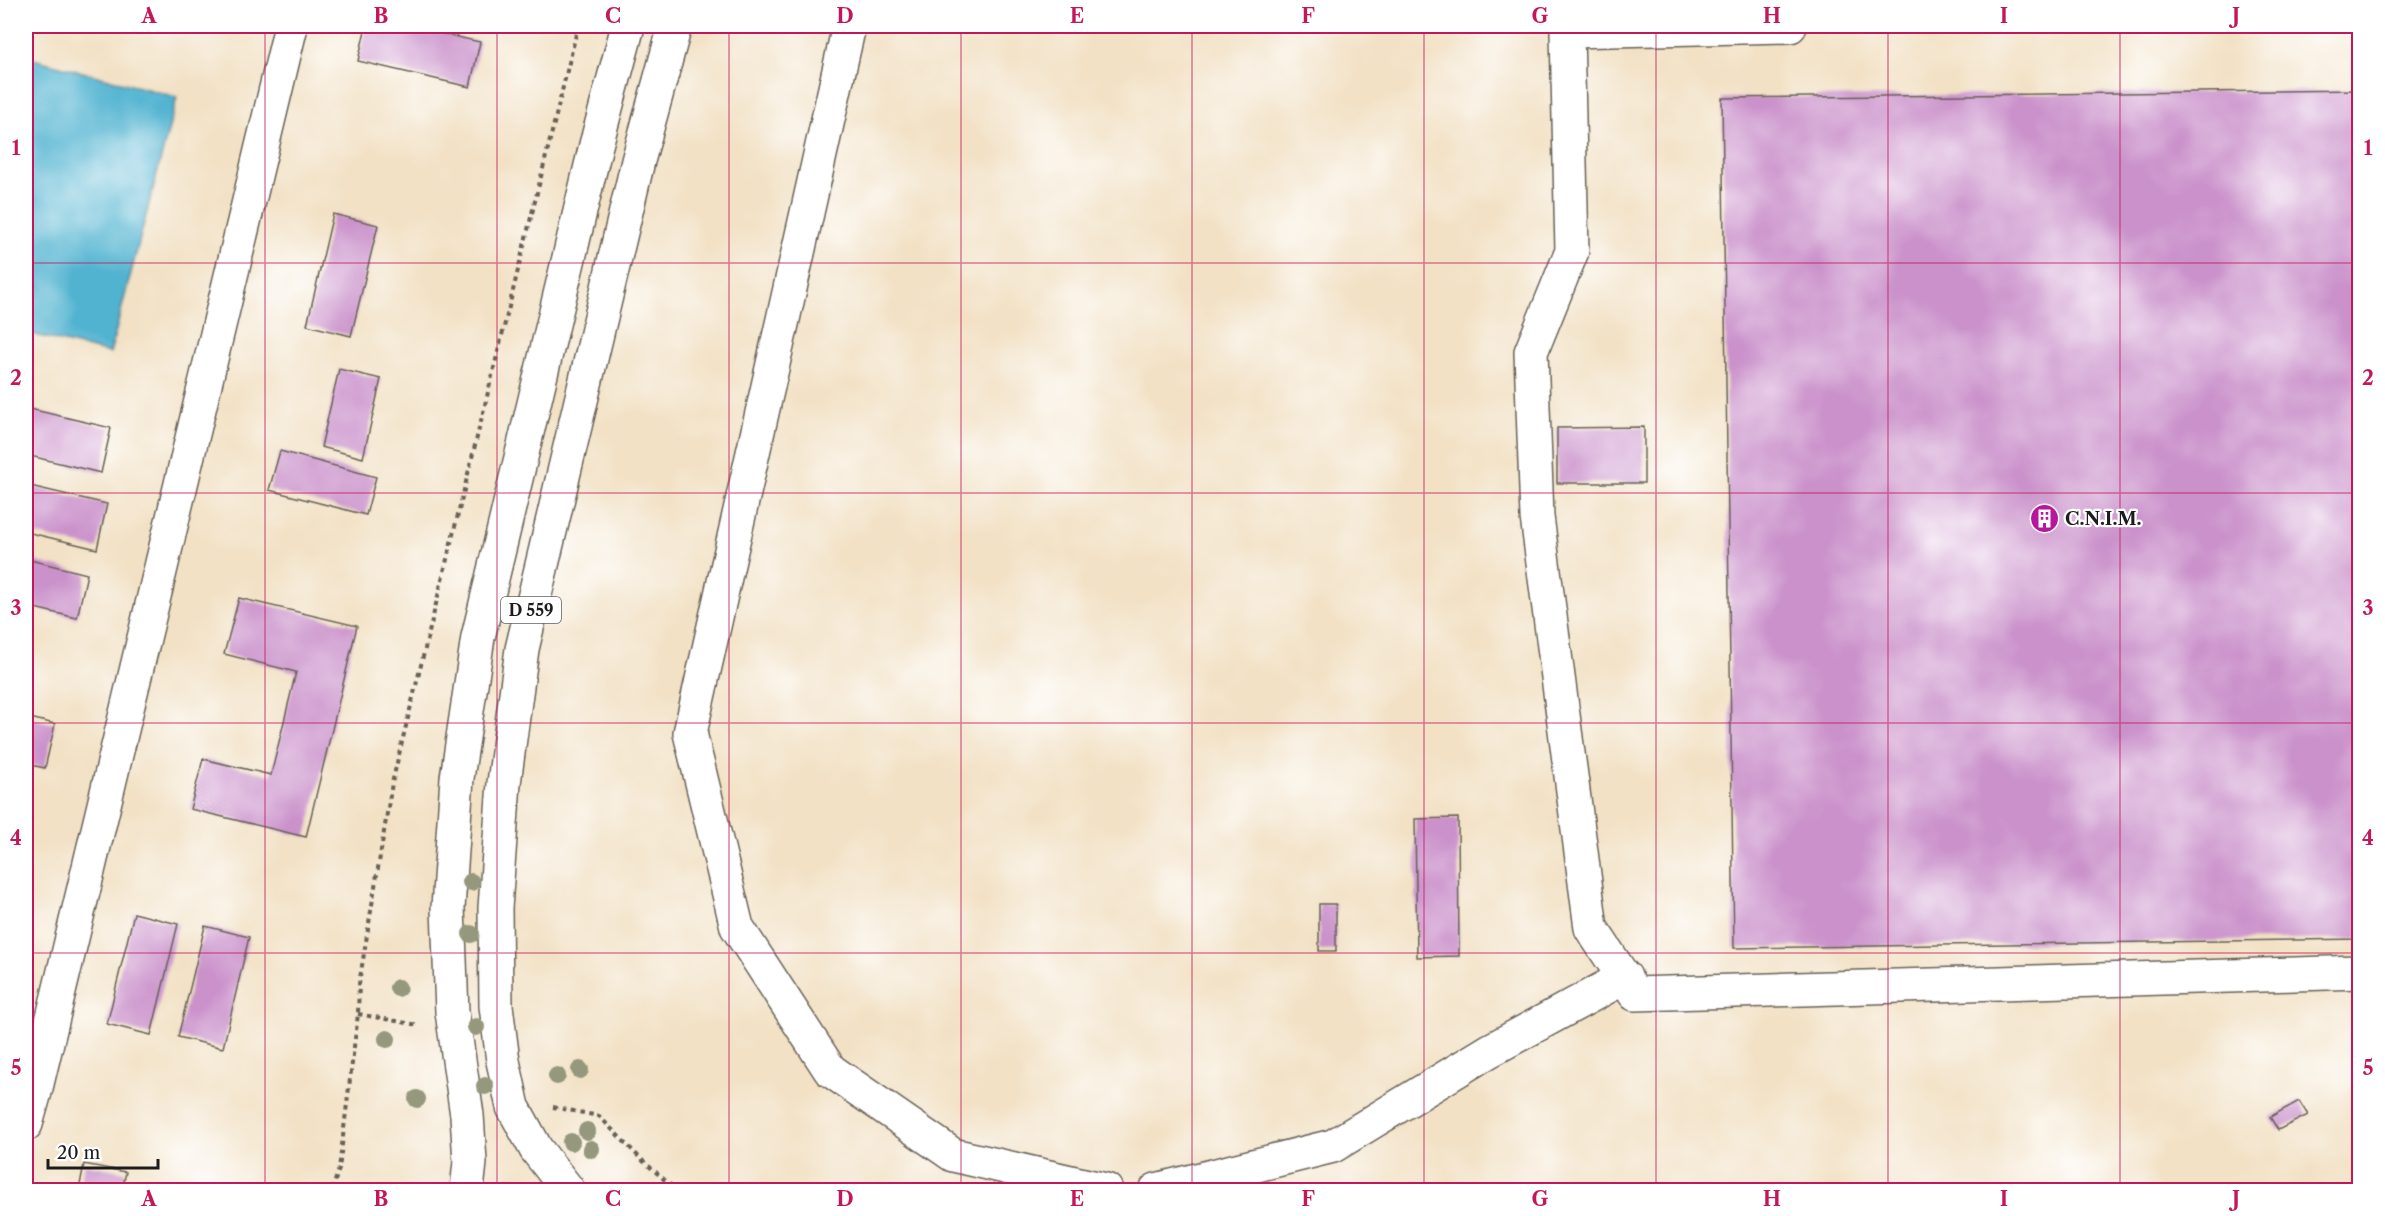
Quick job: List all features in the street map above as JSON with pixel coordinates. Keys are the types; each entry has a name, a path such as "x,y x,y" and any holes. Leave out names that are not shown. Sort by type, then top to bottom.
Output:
{"main road":[{"path":"26,1124 30,1091 291,26"},
{"name":"D 559","path":"467,1191 470,1162 467,1115 452,1012 448,908 457,778 478,637 593,156 628,26"},
{"name":"D 559","path":"568,1191 536,1149 513,1107 503,1061 496,1006 495,908 504,783 522,649 635,172 675,26"},
{"path":"849,26 690,732 737,927 830,1070 953,1155 1106,1191"},
{"path":"1790,26 1567,28 1572,251 1531,352 1537,517 1592,928 1635,994 2360,972"},
{"path":"1156,1191 1333,1146 1489,1051 1624,977"}],"path":[{"path":"332,1191 339,1169 358,1014 359,984 392,783 578,26"},
{"path":"358,1014 418,1024 420,1036"},
{"path":"546,1105 599,1116 676,1191"}],"water":[{"path":"26,57 177,97 110,353 26,333"}],"building":[{"path":"366,26 407,26 480,42 470,87 358,61"},
{"name":"C.N.I.M.","path":"2360,90 2360,939 1734,948 1722,98"},
{"path":"333,214 378,225 351,336 307,325"},
{"path":"339,369 381,379 363,458 321,447"},
{"path":"26,408 111,428 101,473 26,455"},
{"path":"1644,427 1644,483 1557,483 1557,428"},
{"path":"280,451 376,477 366,515 269,490"},
{"path":"26,485 107,504 97,549 26,532"},
{"path":"26,559 87,574 77,618 26,606"},
{"path":"239,598 357,626 306,837 190,809 203,759 271,775 296,672 224,654"},
{"path":"26,717 55,724 45,768 26,764"},
{"path":"1458,818 1459,956 1417,957 1415,819"},
{"path":"1319,904 1336,904 1336,951 1319,951"},
{"path":"134,913 178,924 151,1035 107,1024"},
{"path":"205,926 249,937 223,1048 178,1037"},
{"path":"2299,1101 2308,1115 2278,1130 2270,1117"},
{"path":"84,1164 126,1172 122,1190 79,1190"}],"place":[{"name":"C.N.I.M.","path":"2044,519"}]}
